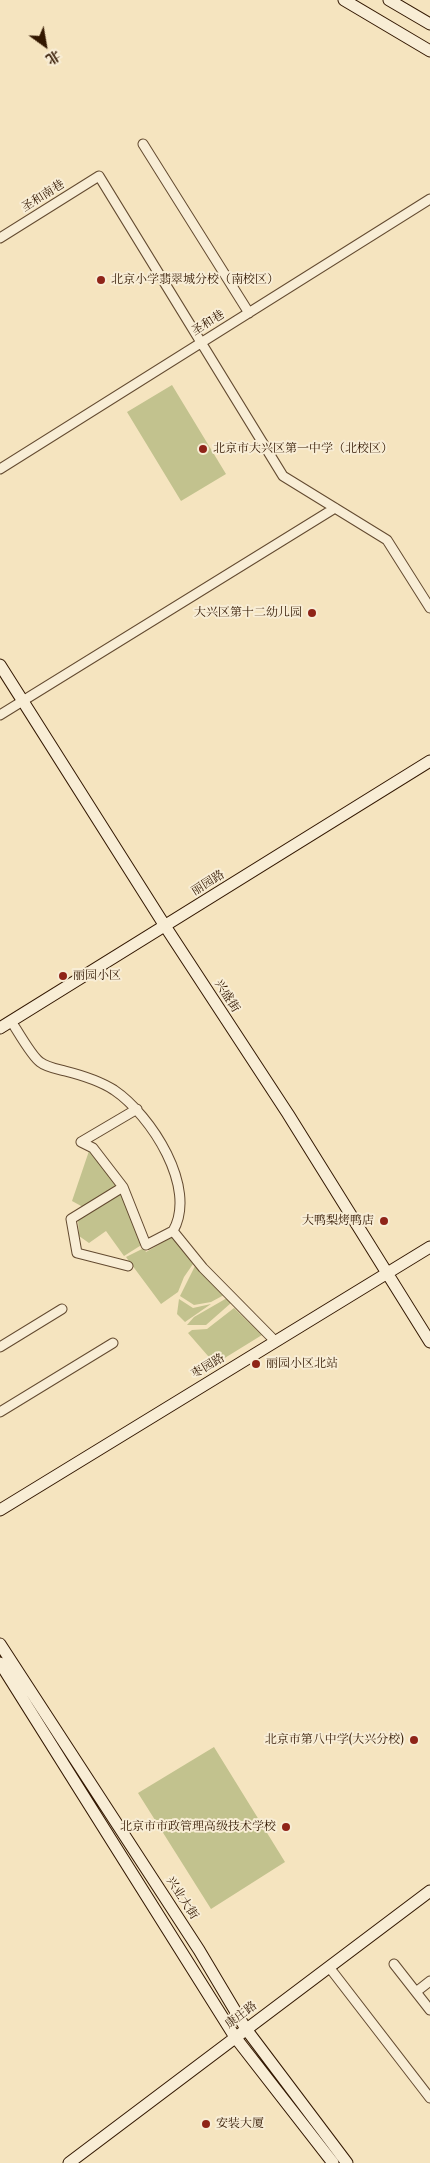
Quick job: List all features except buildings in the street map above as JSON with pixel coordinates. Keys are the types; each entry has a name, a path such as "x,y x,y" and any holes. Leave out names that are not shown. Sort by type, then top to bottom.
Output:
{"street":[{"path":"344,0 430,51"},
{"path":"389,0 430,24"},
{"path":"143,144 249,313"},
{"name":"圣和南巷","path":"0,238 99,176 200,343"},
{"name":"圣和巷","path":"0,469 430,199"},
{"path":"200,343 284,476 387,540 430,608"},
{"path":"0,715 335,508"},
{"name":"兴盛街","path":"0,664 165,926 288,1114 430,1342"},
{"name":"丽园路","path":"0,1028 430,762"},
{"path":"11,1021 39,1062 83,1076 114,1090 136,1109 157,1134 173,1168 180,1201 179,1221 173,1231 146,1245 123,1188 93,1148 81,1142 136,1109"},
{"path":"123,1188 71,1218 77,1253 128,1266"},
{"path":"173,1231 203,1268 275,1341"},
{"name":"枣园路","path":"0,1510 430,1247"},
{"path":"0,1347 62,1309"},
{"path":"0,1412 113,1343"},
{"name":"兴业大街","path":"0,1644 199,1950 246,2029 347,2163"},
{"path":"0,1663 235,2037 333,2163"},
{"name":"康庄路","path":"70,2163 430,1892"},
{"path":"394,1964 430,2010"},
{"path":"329,1968 430,2098"},
{"path":"416,1992 430,1981"}],"green space":[{"path":"172,385 226,474 181,501 127,412"},
{"path":"89,1151 119,1185 83,1207 72,1201"},
{"path":"122,1192 143,1244 124,1256 106,1231 89,1243 79,1236 78,1220"},
{"path":"172,1237 193,1264 184,1277 178,1292 161,1304 126,1257 144,1248 146,1252"},
{"path":"195,1266 224,1295 211,1302 194,1305 180,1296"},
{"path":"227,1298 231,1303 206,1325 187,1325 194,1317"},
{"path":"179,1299 193,1308 211,1304 185,1322 177,1314"},
{"path":"234,1308 262,1335 215,1364 188,1333 192,1330 207,1329"},
{"path":"214,1747 285,1862 211,1909 138,1793"}],"place":[{"name":"北京小学翡翠城分校（南校区）","path":"101,280"},
{"name":"北京市大兴区第一中学（北校区）","path":"203,449"},
{"name":"大兴区第十二幼儿园","path":"312,613"},
{"name":"丽园小区","path":"63,976"},
{"name":"大鸭梨烤鸭店","path":"384,1221"},
{"name":"丽园小区北站","path":"256,1364"},
{"name":"北京市第八中学(大兴分校)","path":"414,1740"},
{"name":"北京市市政管理高级技术学校","path":"286,1827"},
{"name":"安装大厦","path":"206,2124"}]}
